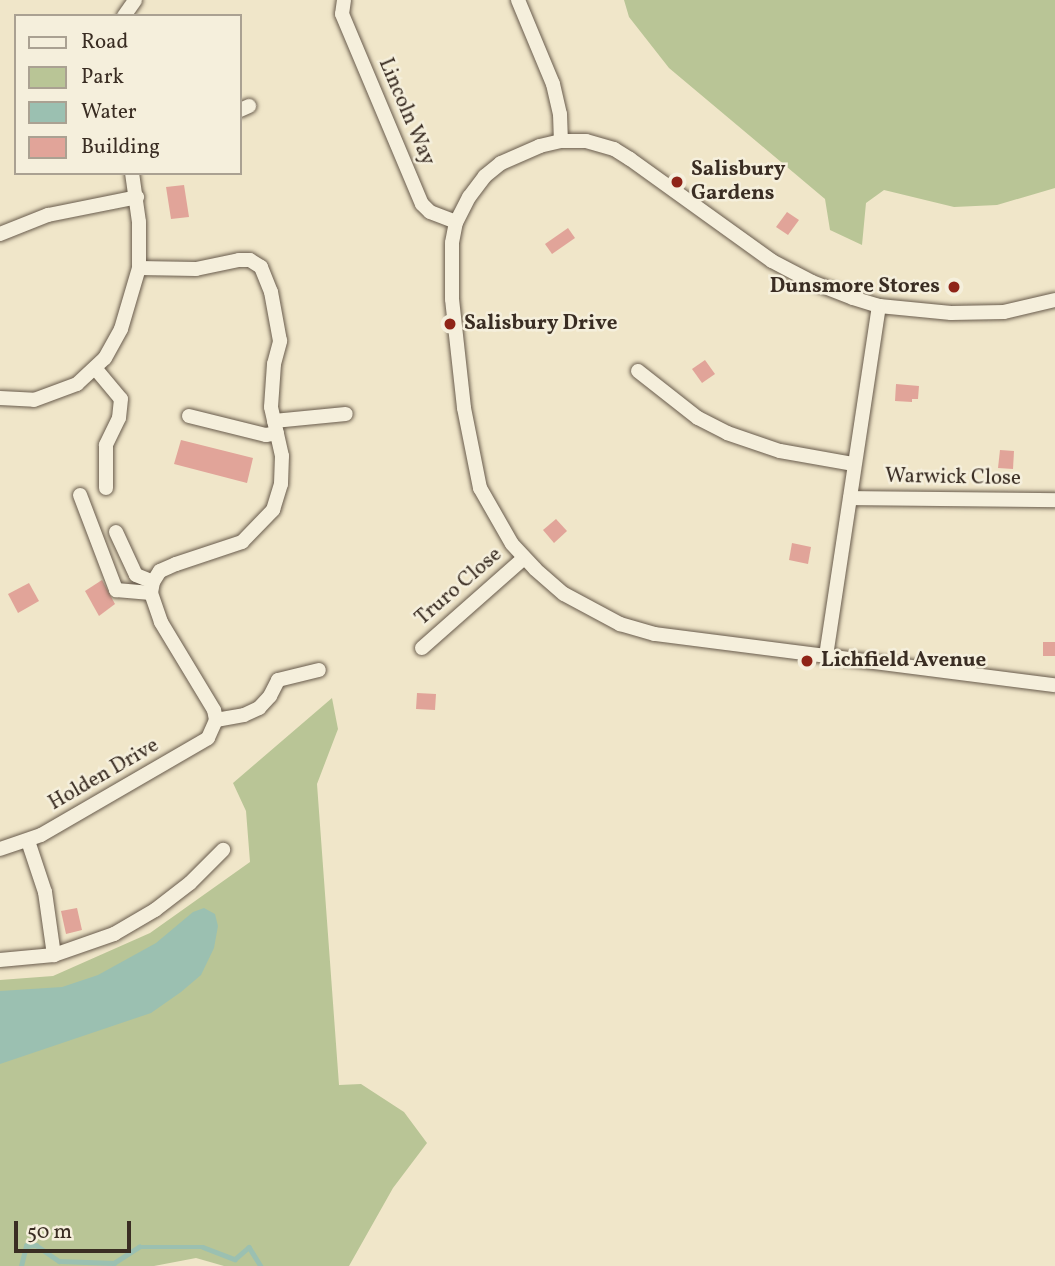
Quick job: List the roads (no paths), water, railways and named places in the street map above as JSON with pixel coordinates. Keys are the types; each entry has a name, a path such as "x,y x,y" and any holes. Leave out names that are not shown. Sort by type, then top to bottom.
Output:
{"street":[{"name":"Lincoln Way","path":"344,0 342,14 422,204 430,212 456,222"},
{"path":"518,0 553,85 560,114 561,141"},
{"path":"1055,300 1004,312 977,313 879,306 821,286 772,261 614,149 586,141 561,141 517,154 485,176 469,197 456,222 451,285 471,454 480,488 503,531 524,558 564,594 620,624 654,634 1055,685"},
{"path":"0,398 34,400 77,384 105,358 121,329 139,268 137,197 132,175"},
{"path":"0,234 48,215 137,197"},
{"path":"139,268 196,269 250,260 261,267 271,292 280,341 273,386 276,427 282,456 281,484 273,510 260,527 242,542 160,571 152,588"},
{"path":"826,656 879,306"},
{"path":"95,368 121,399 119,418 106,445 106,488"},
{"path":"638,372 698,418 727,433 780,451 854,464"},
{"path":"189,416 266,435 276,427 346,414"},
{"path":"80,495 116,590 152,588"},
{"name":"Warwick Close","path":"850,498 1055,500"},
{"path":"116,532 135,575 152,588 161,622 214,710 216,720 244,715 259,708 271,696 278,680 318,670"},
{"name":"Truro Close","path":"422,648 524,558"},
{"name":"Holden Drive","path":"0,849 27,841 201,745 212,731 216,720"},
{"path":"27,841 45,892 54,956"},
{"path":"0,960 54,956 114,934 155,910 190,883 223,850"}],"water":[{"path":"204,908 215,914 218,926 214,948 201,975 181,992 151,1013 0,1064 0,991 62,987 98,975 156,943 193,912"}],"waterway":[{"path":"21,1266 26,1246 36,1245 59,1261 114,1263 139,1247 203,1247 235,1259 249,1247 261,1266"}],"place":[{"name":"Salisbury Gardens","path":"677,182"},
{"name":"Dunsmore Stores","path":"954,287"},
{"name":"Salisbury Drive","path":"450,324"},
{"name":"Lichfield Avenue","path":"807,661"}]}
